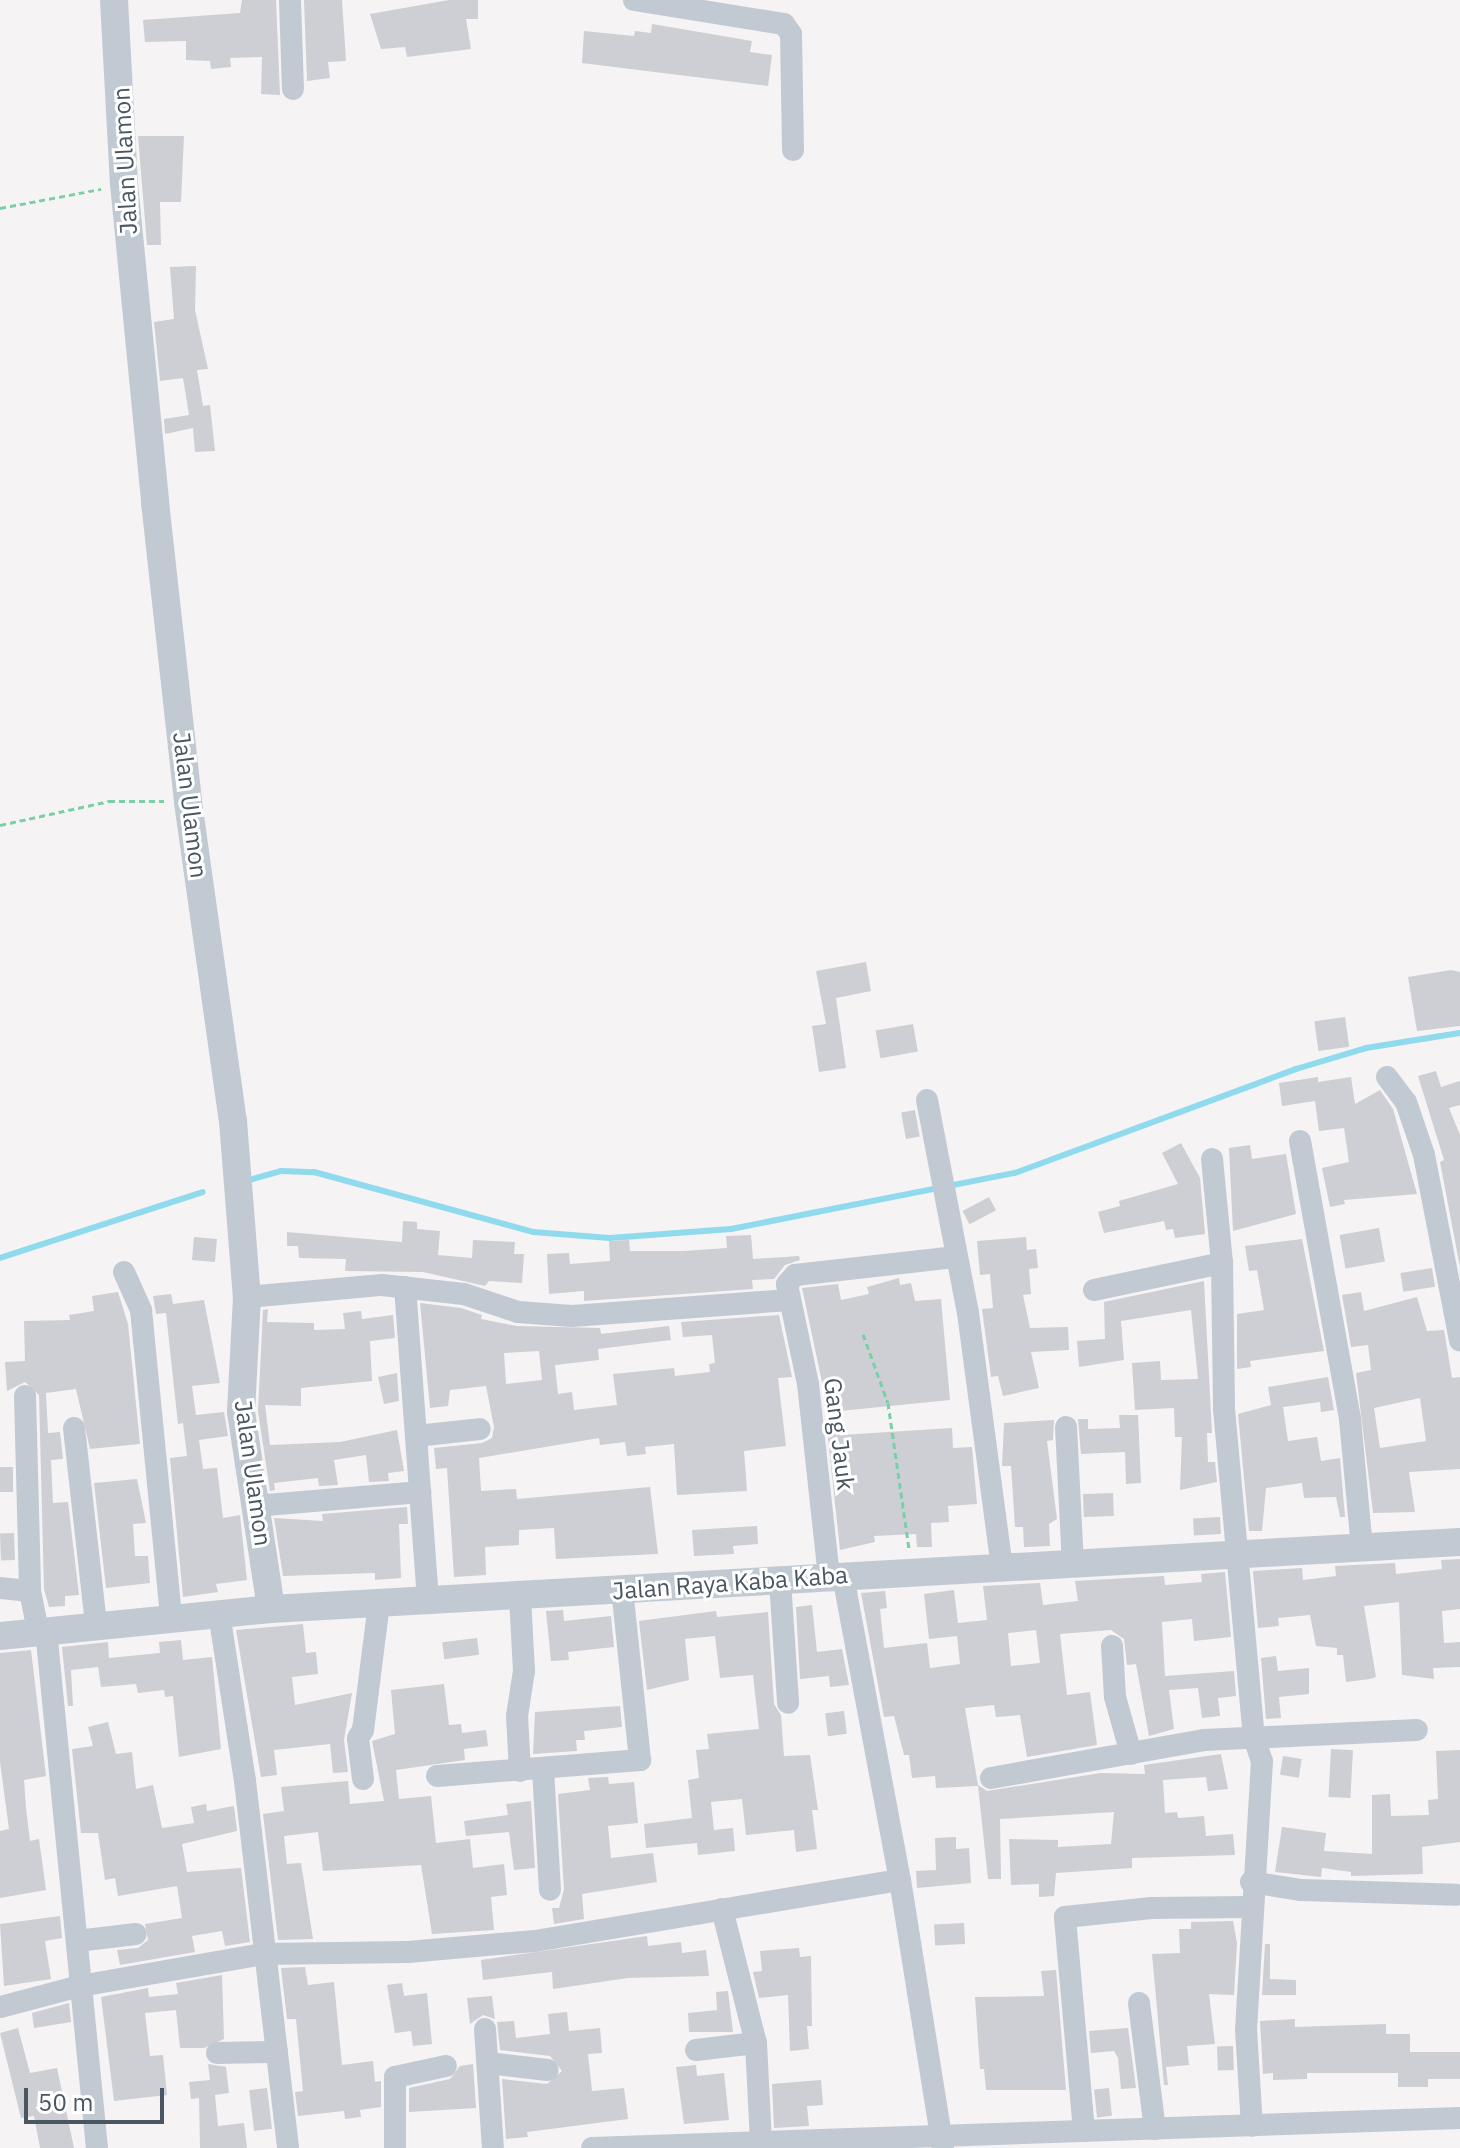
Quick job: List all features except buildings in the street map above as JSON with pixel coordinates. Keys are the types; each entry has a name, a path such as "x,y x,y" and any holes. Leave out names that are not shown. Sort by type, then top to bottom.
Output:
{"street":[{"name":"Jalan Ulamon","path":"114,0 124,184 188,802 233,1121 247,1297 240,1391 271,1609"},
{"path":"290,0 293,89"},
{"path":"634,0 752,8 784,24 791,34 793,150"},
{"path":"1387,1077 1406,1102 1424,1155 1460,1341"},
{"path":"927,1100 968,1313 1002,1569"},
{"path":"1300,1141 1350,1419 1362,1548"},
{"path":"1212,1159 1222,1263 1224,1409 1254,1737 1262,1761 1251,1882 1246,2029 1252,2126"},
{"path":"247,1297 335,1287 405,1287 464,1294 518,1312 572,1316 789,1300 787,1284 795,1275 954,1248"},
{"path":"1094,1290 1222,1263"},
{"path":"124,1272 141,1314 171,1618"},
{"path":"405,1287 428,1600"},
{"name":"Gang Jauk","path":"789,1300 808,1384 836,1576 900,1880 942,2142"},
{"path":"25,1396 30,1591 42,1631 97,2148"},
{"path":"1066,1427 1073,1565"},
{"path":"74,1428 96,1625"},
{"path":"416,1436 480,1429"},
{"path":"254,1506 420,1492"},
{"name":"Jalan Raya Kaba Kaba","path":"0,1636 271,1609 1073,1565 1239,1552 1460,1542"},
{"path":"780,1581 788,1703"},
{"path":"0,1588 30,1591"},
{"path":"437,1776 640,1760 622,1590"},
{"path":"520,1596 524,1680 517,1716 520,1771"},
{"path":"363,1779 358,1738 363,1730 379,1603"},
{"path":"219,1613 245,1781 288,2148"},
{"path":"1112,1646 1115,1697 1131,1754"},
{"path":"991,1778 1204,1740 1417,1730"},
{"path":"543,1769 550,1890"},
{"path":"0,2007 80,1986 263,1954 408,1952 535,1941 900,1880"},
{"path":"1251,1882 1301,1890 1456,1895"},
{"path":"1084,2131 1065,1917 1152,1908 1250,1907"},
{"path":"722,1909 756,2043 761,2142"},
{"path":"77,1941 136,1934"},
{"path":"1139,2003 1155,2129"},
{"path":"485,2029 493,2148"},
{"path":"696,2050 756,2043"},
{"path":"217,2053 277,2052"},
{"path":"488,2063 548,2070"},
{"path":"395,2148 395,2077 446,2066"},
{"path":"592,2148 761,2142 942,2142 1084,2131 1460,2118"}],"path":[{"path":"0,208 124,184"},
{"path":"0,825 109,801 188,802"},
{"path":"863,1334 888,1403 913,1573"}],"waterway":[{"path":"246,1181 281,1171 314,1172 533,1232 610,1238 731,1229 1015,1173 1296,1069 1366,1048 1460,1033"},
{"path":"0,1258 203,1192"}]}
